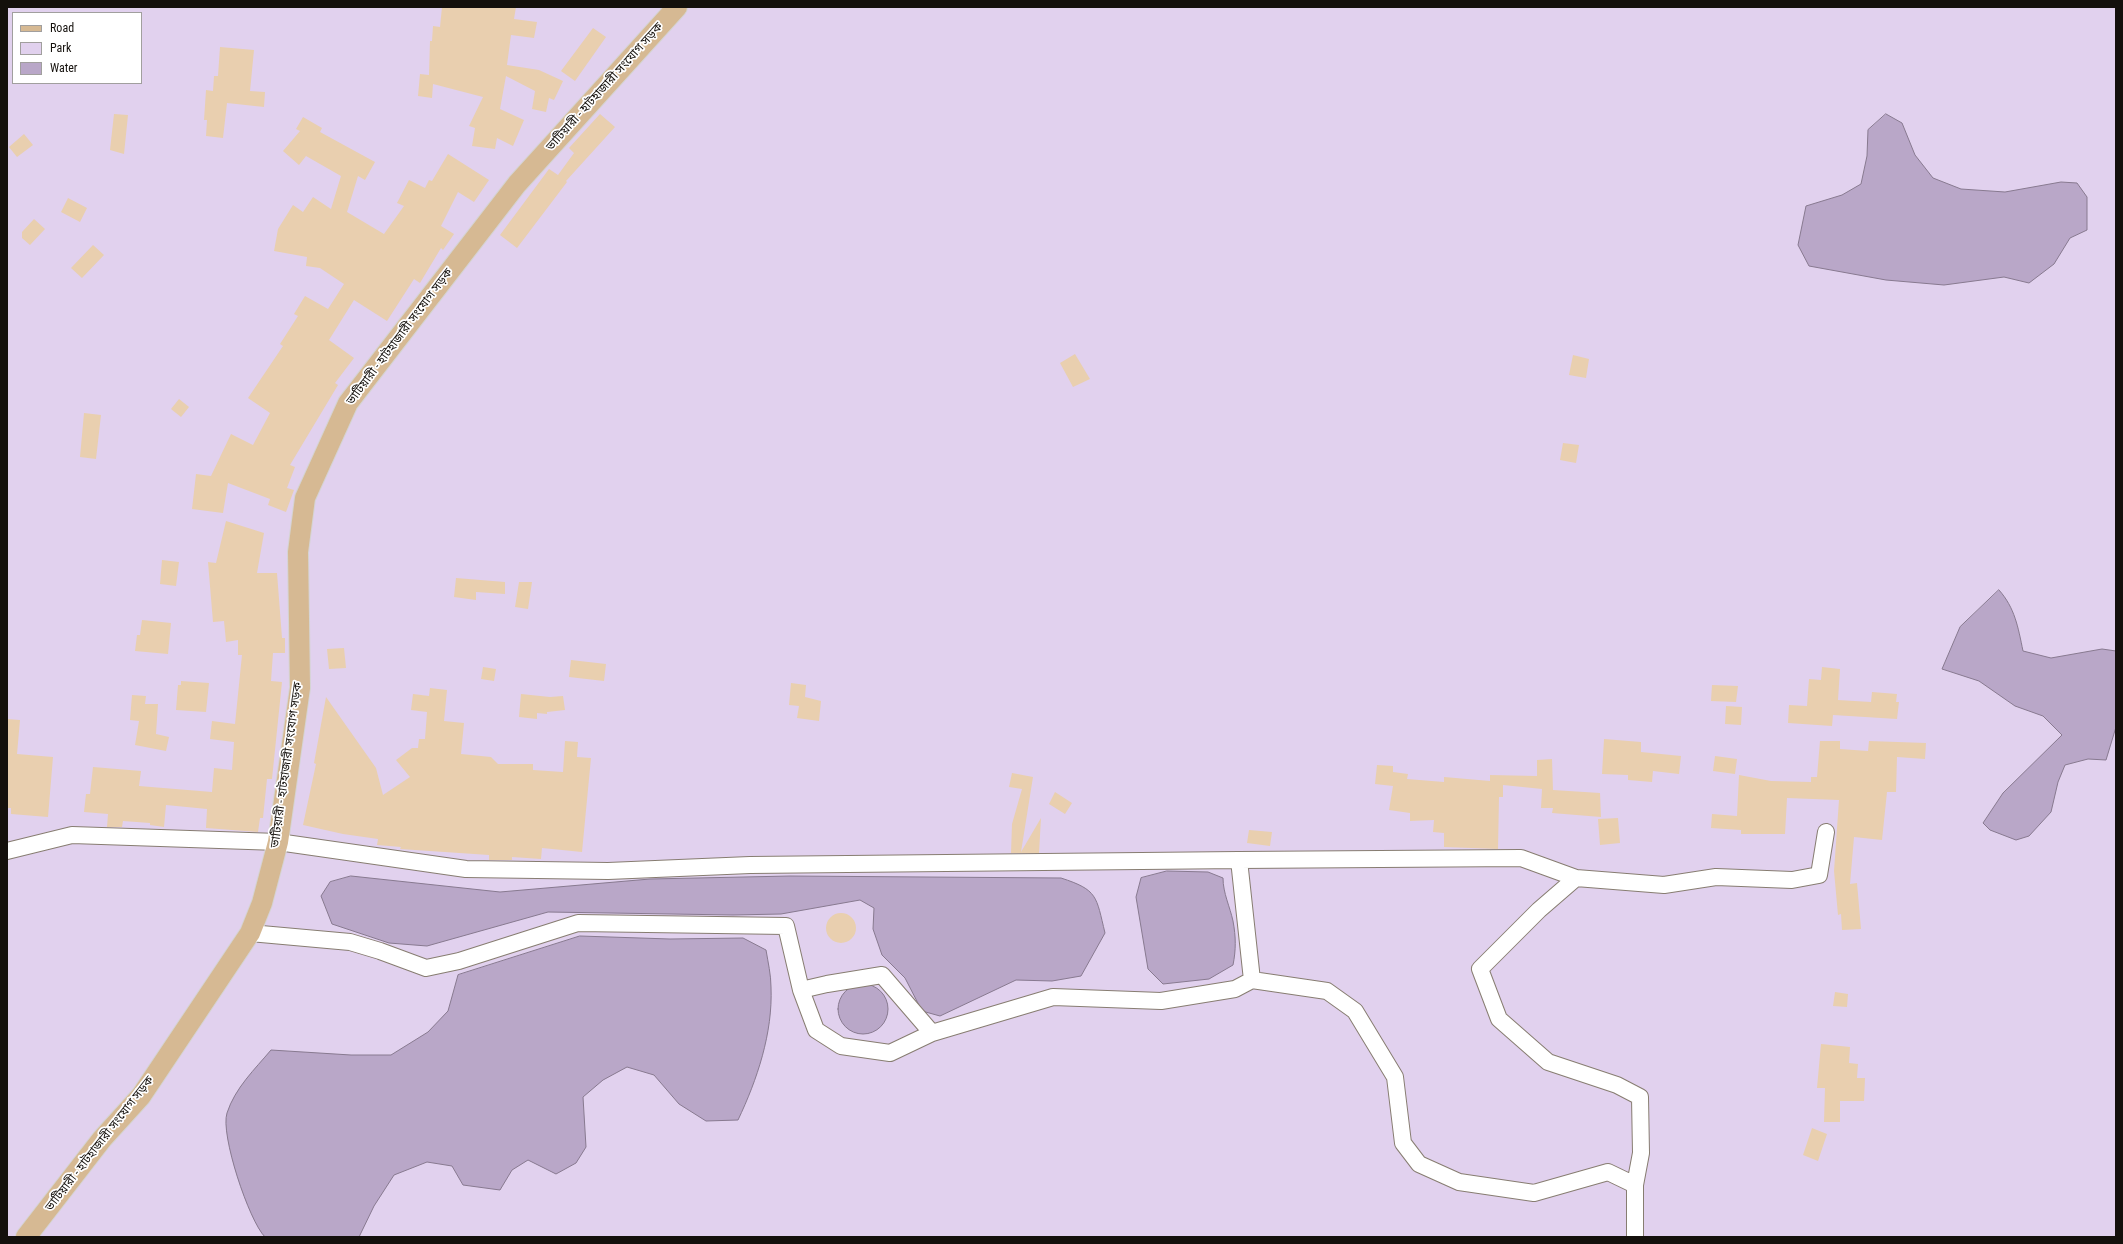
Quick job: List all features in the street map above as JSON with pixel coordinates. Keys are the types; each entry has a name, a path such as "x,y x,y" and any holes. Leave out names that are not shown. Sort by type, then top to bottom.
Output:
{"main road":[{"name":"ভাটিয়ারী - হাটহাজারী সংযোগ সড়ক","path":"26,1237 102,1138 141,1096 250,933 262,903 278,842 300,688 298,552 305,498 348,403 517,184 677,7"}],"street":[{"path":"7,851 72,835 278,842 466,869 608,871 750,865 1521,858 1576,878 1664,885 1716,877 1792,880 1819,875 1826,832"},
{"path":"1239,860 1252,980"},
{"path":"1576,878 1539,910 1480,970 1499,1019 1548,1062 1617,1085 1640,1097 1641,1153 1635,1185 1635,1237"},
{"path":"250,933 350,942 380,950 426,968 459,960 578,924 786,926 801,990 816,1030 841,1046 890,1052 932,1033 1052,997 1160,1001 1235,989 1252,980 1327,991 1355,1011 1395,1077 1403,1143 1419,1164 1459,1182 1534,1193 1608,1172 1635,1185"},
{"path":"801,990 826,984 882,975 932,1033"}],"green space":[{"path":"7,7 2116,7 2116,1237 7,1237"}],"water":[{"path":"1886,114 1902,123 1915,155 1933,178 1961,189 2005,192 2061,182 2077,183 2087,197 2087,230 2070,238 2054,264 2029,283 2004,277 1944,285 1886,280 1809,266 1798,245 1806,206 1842,195 1861,184 1867,156 1868,130"},
{"path":"1999,590 2012,611 2023,651 2051,658 2102,649 2116,651 2116,727 2106,760 2088,759 2065,765 2058,782 2051,812 2029,836 2016,840 1990,830 1983,823 2003,793 2062,735 2043,716 2015,706 1979,681 1942,669 1960,627"},
{"path":"1167,871 1208,872 1223,878 1224,889 1234,927 1234,959 1233,965 1209,979 1163,984 1148,969 1136,897 1141,878"},
{"path":"351,876 500,892 650,879 790,876 1061,878 1082,886 1094,896 1100,910 1105,933 1081,976 1052,981 1016,980 940,1016 922,1011 905,978 882,955 873,929 874,908 860,900 781,914 733,915 548,912 427,946 389,943 332,924 321,896 330,882"},
{"path":"580,936 670,939 743,938 766,950 771,982 769,1022 757,1072 738,1120 706,1121 679,1104 654,1075 627,1067 603,1080 583,1097 586,1147 576,1163 556,1174 528,1160 512,1170 500,1190 463,1185 452,1166 427,1162 394,1175 374,1206 359,1237 265,1237 258,1228 251,1214 237,1177 226,1124 227,1113 235,1095 246,1079 271,1050 351,1055 391,1055 428,1032 448,1011 458,975"},
{"path":"863,984 873,986 881,991 886,999 888,1009 886,1019 881,1027 873,1032 863,1034 853,1032 845,1027 840,1019 838,1009 840,999 845,991 853,986"}],"building":[{"path":"442,7 516,7 514,19 537,22 534,38 511,35 507,65 539,70 563,81 554,100 549,98 546,112 532,109 535,91 506,76 500,109 524,120 513,146 497,138 495,149 472,146 475,128 469,126 483,97 433,84 432,98 418,96 420,74 429,75 430,41 432,41 433,26 440,27"},
{"path":"593,28 606,37 575,81 561,71"},
{"path":"220,47 254,50 250,91 265,92 264,107 227,103 223,138 206,136 207,120 204,120 206,90 213,91 214,76 218,76"},
{"path":"114,114 128,115 124,154 110,150"},
{"path":"600,114 615,127 566,181 567,182 517,248 500,235 549,169 558,175 574,153 569,148"},
{"path":"303,117 322,128 320,132 375,162 365,180 358,176 347,212 384,234 404,206 397,203 409,180 425,188 429,180 432,181 448,154 489,180 474,202 458,192 441,226 454,234 443,250 441,248 420,283 414,279 387,321 354,300 329,340 354,358 335,383 338,385 290,465 295,467 287,488 294,490 286,512 268,505 270,499 228,483 223,513 192,509 196,474 211,476 231,434 253,445 270,413 248,398 283,346 280,344 298,316 294,314 305,296 328,309 344,284 320,268 306,266 307,257 274,251 278,229 293,205 303,212 313,197 331,209 341,176 306,156 299,165 283,151 300,131 296,129"},
{"path":"24,134 33,145 17,157 9,147"},
{"path":"68,198 87,208 80,222 61,212"},
{"path":"34,219 45,229 30,245 22,238 22,232"},
{"path":"93,245 104,255 82,278 71,268"},
{"path":"1075,354 1090,379 1073,387 1060,363"},
{"path":"1573,355 1589,359 1586,378 1569,375"},
{"path":"179,399 189,407 181,417 171,409"},
{"path":"84,413 101,415 96,459 80,457"},
{"path":"1563,443 1579,445 1576,463 1560,460"},
{"path":"226,521 264,533 257,573 277,573 282,638 285,638 285,653 273,653 271,681 282,682 272,779 267,779 263,818 260,818 258,832 206,828 207,809 166,805 164,827 150,825 150,823 123,821 122,827 107,827 108,814 84,812 86,794 90,794 93,767 141,771 139,786 212,792 214,768 232,770 234,742 210,739 212,721 235,724 242,655 238,655 238,640 226,642 224,621 213,622 208,562 216,563"},
{"path":"162,560 179,562 176,586 160,584"},
{"path":"456,578 505,582 505,594 476,592 476,600 454,597"},
{"path":"519,582 532,582 528,609 515,607"},
{"path":"142,620 171,623 168,654 135,651 137,635 140,635"},
{"path":"344,648 346,668 329,669 327,649"},
{"path":"571,660 606,664 604,681 569,677"},
{"path":"483,667 496,669 494,681 481,679"},
{"path":"1822,667 1840,669 1838,700 1871,702 1872,692 1897,694 1896,702 1899,702 1897,719 1833,715 1832,726 1788,723 1789,705 1807,706 1809,679 1821,680"},
{"path":"181,681 209,683 206,712 176,710 178,685 181,685"},
{"path":"791,683 806,685 805,697 821,701 819,721 797,718 799,706 789,705"},
{"path":"1712,685 1738,686 1736,702 1711,701"},
{"path":"430,688 447,690 444,721 464,723 461,754 491,757 498,764 533,764 533,770 563,772 565,741 578,742 577,757 591,758 582,852 542,848 541,859 512,857 512,860 489,860 489,855 400,849 401,847 377,845 378,839 343,834 303,825 316,764 314,763 326,697 376,768 383,795 410,777 396,760 412,748 418,748 419,739 425,739 427,712 411,710 413,694 429,696"},
{"path":"521,694 550,697 563,696 565,710 547,712 547,714 537,713 537,719 519,717"},
{"path":"132,695 146,696 145,704 158,704 156,734 169,737 166,751 135,745 139,721 130,720"},
{"path":"1726,706 1742,707 1741,725 1725,724"},
{"path":"7,719 20,720 17,754 53,757 48,817 11,814 11,808 7,808"},
{"path":"1604,739 1641,742 1641,752 1681,756 1679,774 1653,771 1652,782 1628,780 1628,775 1602,774"},
{"path":"1820,741 1840,741 1840,749 1868,751 1869,741 1926,743 1925,759 1897,757 1896,792 1887,792 1882,840 1854,837 1850,884 1857,883 1861,929 1842,930 1841,914 1838,915 1834,871 1839,800 1787,798 1785,834 1741,834 1741,830 1711,828 1712,814 1737,816 1739,775 1771,781 1811,782 1811,777 1817,777"},
{"path":"1715,756 1737,759 1735,774 1713,771"},
{"path":"1552,759 1553,790 1600,793 1601,817 1552,813 1553,808 1541,808 1542,789 1503,785 1503,797 1499,797 1498,849 1444,847 1444,833 1433,832 1434,820 1410,821 1410,813 1389,810 1393,786 1375,784 1377,765 1393,766 1393,772 1408,774 1407,779 1444,782 1444,777 1490,781 1490,775 1537,776 1537,760"},
{"path":"1012,773 1033,777 1021,852 1041,818 1039,853 1011,853 1012,824 1022,789 1009,787"},
{"path":"1055,792 1072,803 1065,814 1049,804"},
{"path":"1618,818 1620,843 1600,845 1598,819"},
{"path":"1249,830 1272,832 1270,846 1247,843"},
{"path":"841,913 852,917 856,928 852,939 841,943 830,939 826,928 830,917"},
{"path":"1835,992 1848,994 1847,1007 1833,1006"},
{"path":"1821,1044 1850,1047 1849,1063 1858,1064 1857,1078 1865,1078 1864,1101 1840,1101 1840,1122 1824,1122 1825,1088 1817,1088"},
{"path":"1812,1128 1827,1134 1818,1161 1803,1155"}]}
